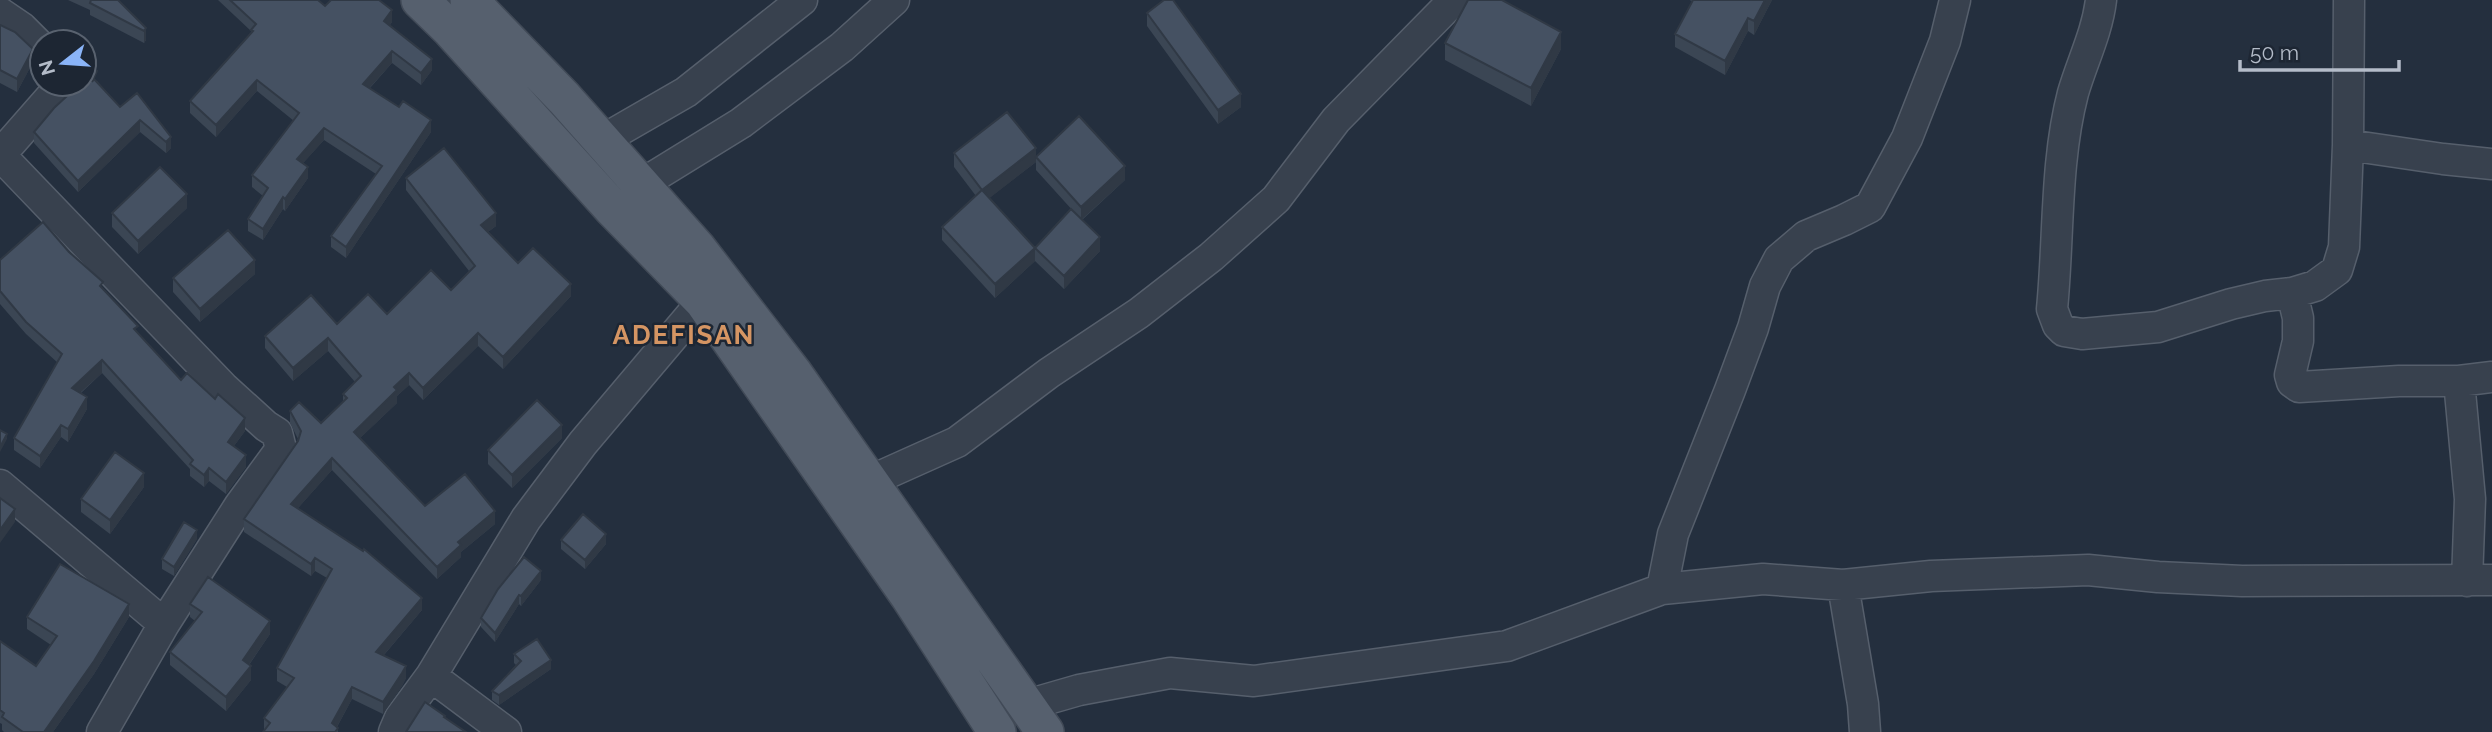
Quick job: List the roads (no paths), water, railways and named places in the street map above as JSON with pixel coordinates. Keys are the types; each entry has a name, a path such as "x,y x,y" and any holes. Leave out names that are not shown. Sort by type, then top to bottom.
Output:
{"main road":[{"path":"420,0 452,30 613,209 703,301 909,596 988,727"},
{"path":"469,0 642,184 733,295 794,374 1036,719"}],"street":[{"path":"601,141 686,92 802,0"},
{"path":"642,184 741,123 842,47 894,0"},
{"path":"870,481 957,442 1049,373 1139,313 1211,257 1276,199 1336,120 1454,0"},
{"path":"1662,589 1673,534 1721,415 1753,328 1765,286 1779,259 1806,236 1870,207 1907,138 1945,41 1955,0"},
{"path":"2101,0 2088,55 2073,93 2063,154 2052,309 2058,326 2064,331 2082,334 2158,327 2231,304 2315,286 2337,270 2341,261 2348,145 2349,0"},
{"path":"0,13 28,35"},
{"path":"50,98 0,155 223,387 265,426 277,433 281,449 240,505 164,624 102,732"},
{"path":"2348,145 2492,164"},
{"path":"2292,293 2298,318 2298,341 2290,375 2292,383 2299,387 2399,381 2459,381 2492,377"},
{"path":"394,732 400,718 431,676 526,519 583,443 703,301"},
{"path":"1036,719 1079,691 1170,673 1254,681 1507,646 1662,589 1763,579 1843,585 1931,576 2088,570 2242,581 2479,580 2459,381"},
{"path":"0,485 164,624"},
{"path":"1843,585 1863,704 1865,732"},
{"path":"431,676 506,732"}],"district":[{"name":"ADEFISAN","path":"684,335"}]}
